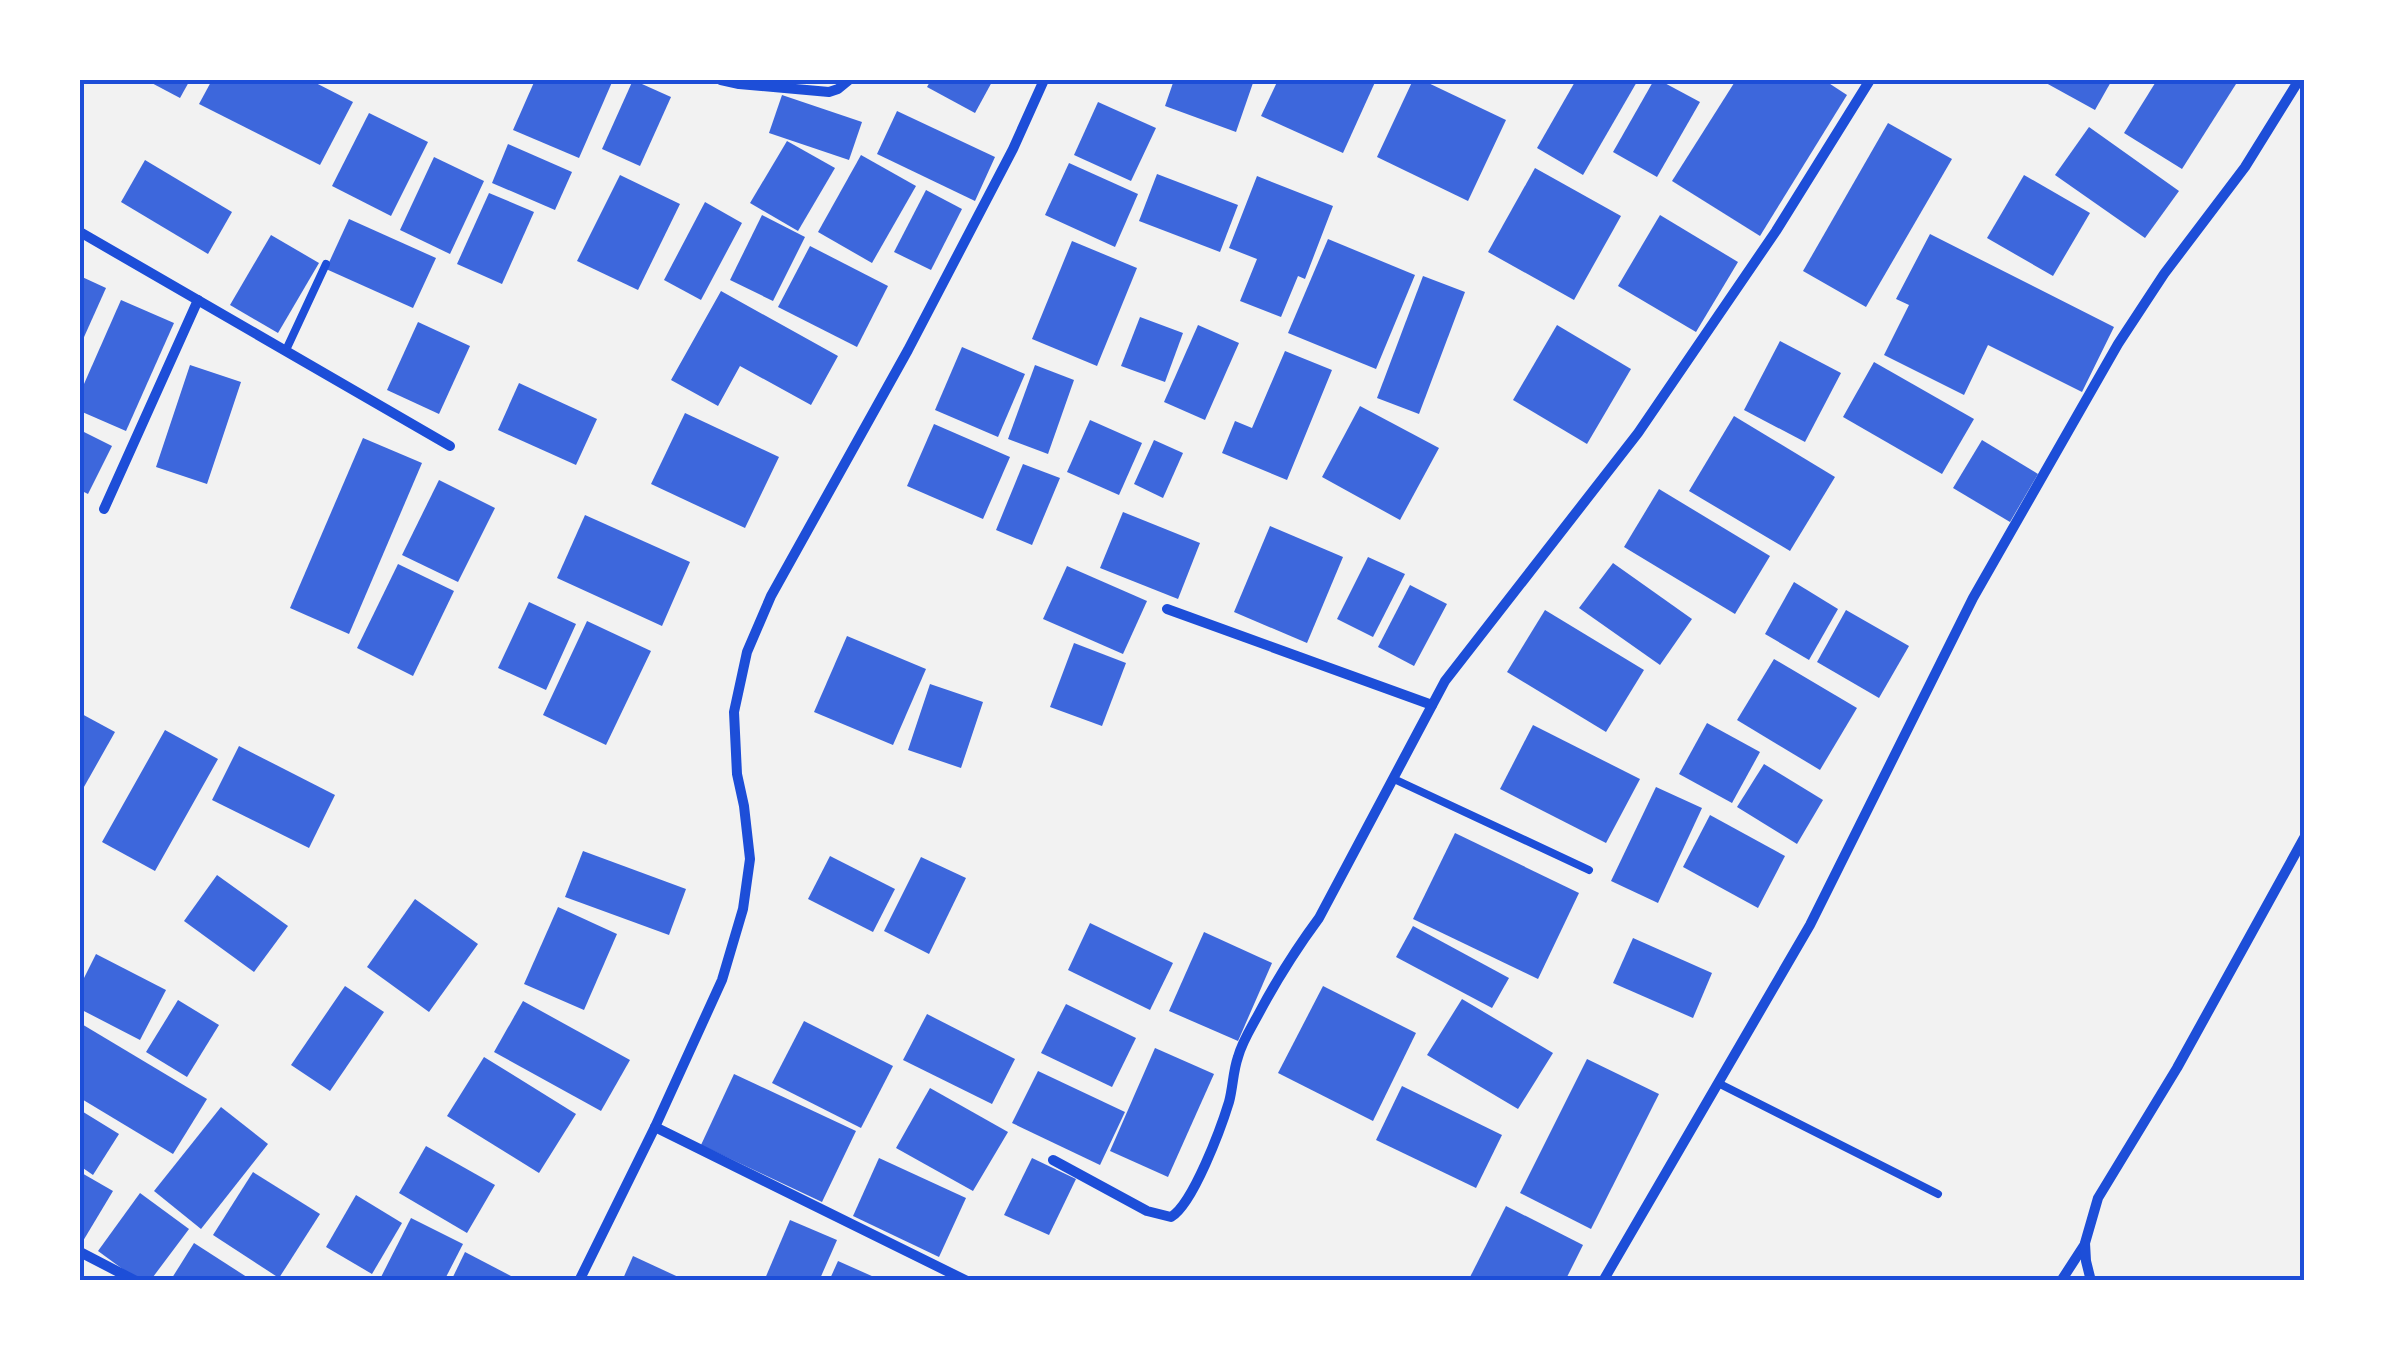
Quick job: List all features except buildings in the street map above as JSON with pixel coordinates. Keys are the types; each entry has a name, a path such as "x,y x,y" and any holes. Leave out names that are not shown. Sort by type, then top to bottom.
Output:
{"street":[{"path":"722,80 829,92 849,80"},
{"path":"578,1281 656,1127 722,980 743,909 750,858 737,774 734,712 747,652 771,596 908,350 1013,149 1044,80"},
{"path":"1054,1160 1146,1211 1171,1216 1179,1212 1217,1136 1230,1100 1238,1056 1253,1025 1319,918 1444,681 1638,433 1776,231 1870,80"},
{"path":"1602,1281 1810,925 1973,598 2118,344 2164,274 2246,167 2299,80"},
{"path":"80,232 450,446"},
{"path":"104,509 198,300"},
{"path":"1167,609 1432,704"},
{"path":"2061,1281 2085,1243 2098,1198 2110,1174 2178,1068 2304,838"},
{"path":"656,1127 967,1281"},
{"path":"2085,1243 2091,1281"},
{"path":"80,1252 136,1281"}],"lane":[{"path":"286,350 326,264"},
{"path":"1394,779 1589,870"},
{"path":"1718,1084 1938,1194"}]}
